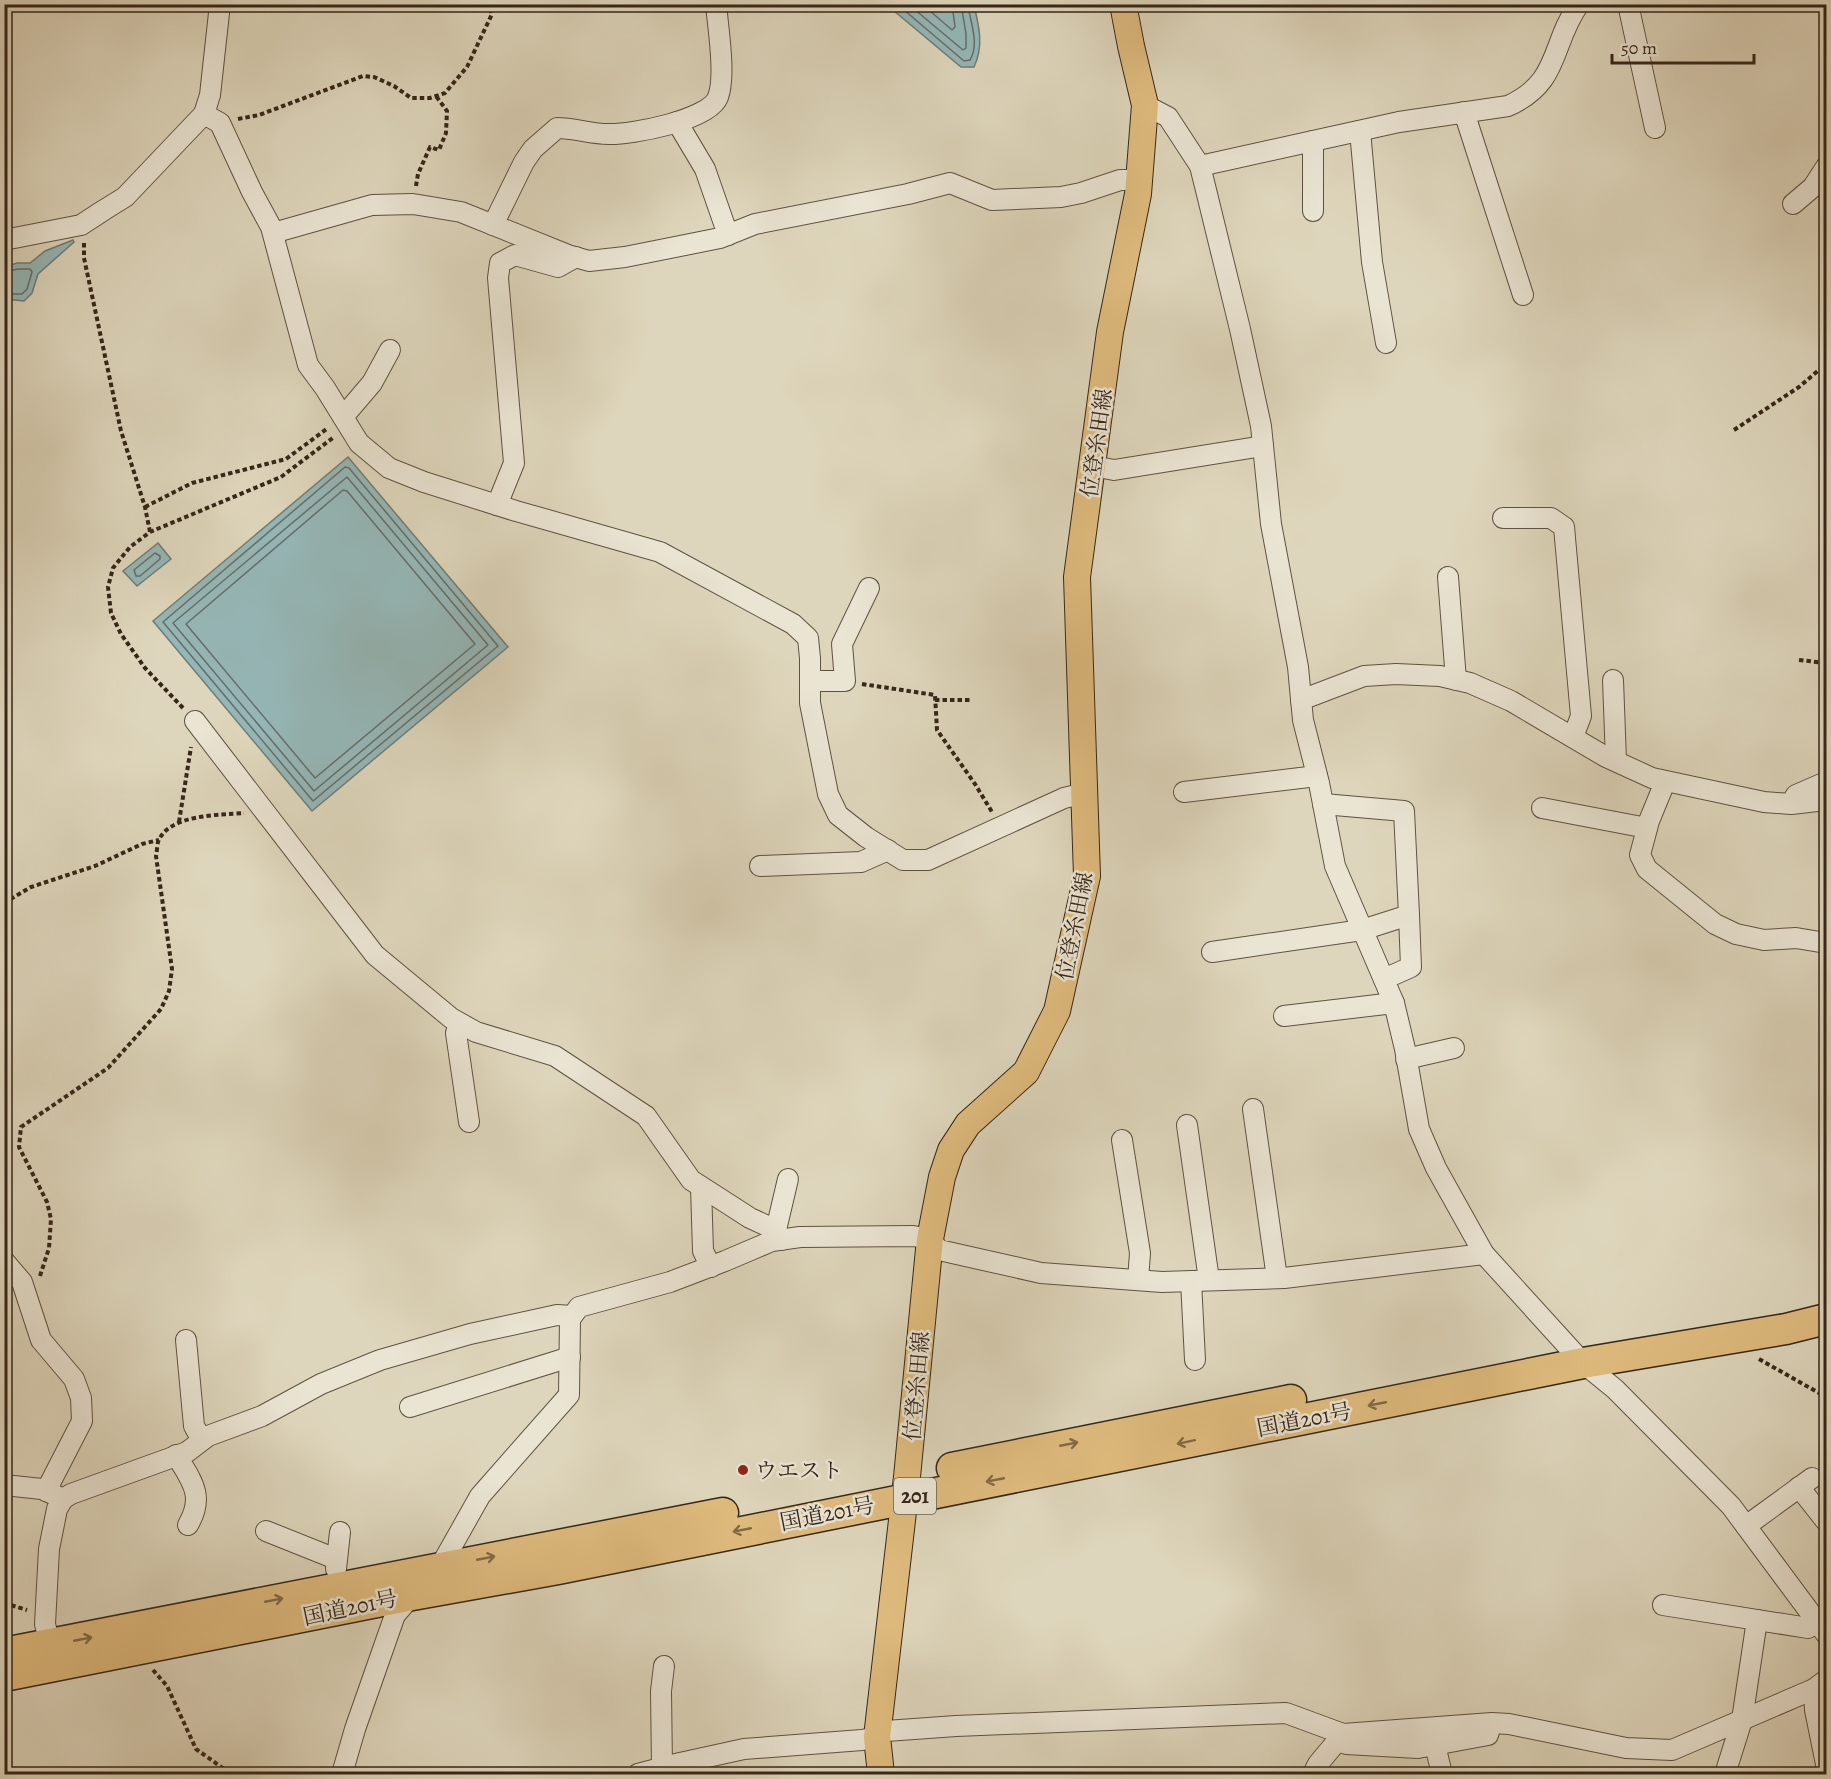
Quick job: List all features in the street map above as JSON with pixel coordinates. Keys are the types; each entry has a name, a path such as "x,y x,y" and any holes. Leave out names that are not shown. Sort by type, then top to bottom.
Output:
{"highway":[{"name":"国道201号","path":"4,1653 50,1645 337,1573 440,1567 906,1487 1093,1462 1827,1300"},
{"name":"国道201号","path":"1576,1355 1743,1336 1786,1329 1827,1318"},
{"name":"国道201号","path":"4,1676 412,1595 558,1569 906,1487"}],"main road":[{"name":"位登糸田線","path":"881,1774 877,1737 906,1487 930,1239 942,1177 951,1150 968,1124 1026,1072 1057,1011 1087,876 1077,577 1110,332 1138,194 1145,105 1123,4"}],"street":[{"path":"220,4 210,95 212,119 273,233 308,365 326,388 359,442 389,468 424,482 660,552 793,624 808,638 810,703 828,794 838,814 866,837 903,860 927,860 1064,798 1085,793"},
{"path":"493,225 524,162 533,149 557,128 622,134 677,122 705,111 718,99 721,79 716,4"},
{"path":"1200,166 1399,122 1508,106 1523,99 1544,80 1568,20 1579,4"},
{"path":"1628,4 1655,128"},
{"path":"1145,105 1168,117 1200,166 1261,426 1271,524 1298,667 1303,720 1335,866 1394,1003 1419,1129 1436,1168 1484,1254 1576,1355 1615,1389 1731,1506 1822,1629"},
{"path":"1464,112 1523,295"},
{"path":"4,240 81,225 125,197 212,119"},
{"path":"677,122 705,169 728,235"},
{"path":"1360,131 1372,262 1386,344"},
{"path":"1313,141 1313,211"},
{"path":"1793,204 1813,187 1827,167"},
{"path":"273,233 372,205 413,204 461,212 589,261 625,257 728,235 755,224 838,209 950,183 992,200 1061,197 1081,194 1120,180 1139,180"},
{"path":"496,505 514,462 498,278 500,263 515,255 558,267 576,257"},
{"path":"346,421 372,383 390,350"},
{"path":"1093,466 1114,470 1263,446"},
{"path":"1503,518 1551,518 1564,527 1581,716 1573,737"},
{"path":"1448,577 1456,680"},
{"path":"810,681 845,681 842,644 869,588"},
{"path":"1301,700 1364,676 1396,674 1440,676 1470,683 1511,701 1616,761 1665,782 1764,802 1791,804 1827,800"},
{"path":"1613,680 1616,761"},
{"path":"195,721 375,955 459,1023 476,1032 555,1056 646,1116 691,1180 779,1235 800,1237 913,1236 930,1239 939,1250 1041,1274 1138,1280 1200,1281 1277,1278 1484,1254"},
{"path":"1184,792 1317,776"},
{"path":"1665,782 1647,828 1640,855 1647,869 1715,924 1736,933 1764,940 1796,938 1827,943"},
{"path":"1791,804 1796,795 1827,782"},
{"path":"1323,804 1404,811 1412,967 1384,979"},
{"path":"1542,808 1647,828"},
{"path":"760,866 861,862 888,850"},
{"path":"1212,952 1362,930 1409,915"},
{"path":"1284,1016 1394,1003"},
{"path":"459,1023 456,1033 470,1122"},
{"path":"1406,1059 1454,1048"},
{"path":"1253,1109 1277,1278"},
{"path":"1188,1125 1200,1281 1195,1360"},
{"path":"1122,1140 1140,1253 1138,1280"},
{"path":"342,1774 355,1729 395,1615 440,1567 480,1496 569,1395 570,1319 572,1316 579,1307 670,1282 772,1241 779,1235 788,1179"},
{"path":"701,1187 703,1251 711,1266"},
{"path":"4,1261 22,1282 41,1340 74,1379 81,1398 82,1421 55,1495 57,1509 49,1549 45,1624 50,1645"},
{"path":"4,1485 42,1489 55,1495 71,1494 187,1452 208,1436 262,1416 321,1384 380,1360 470,1334 557,1315 572,1316"},
{"path":"186,1340 194,1426 202,1440"},
{"path":"410,1407 570,1357"},
{"path":"176,1455 196,1488 196,1512 188,1526"},
{"path":"1746,1526 1806,1483 1825,1520"},
{"path":"266,1531 337,1573 340,1532"},
{"path":"1663,1605 1822,1629"},
{"path":"1725,1774 1742,1720 1757,1620"},
{"path":"662,1768 661,1691 664,1666"},
{"path":"1313,1774 1318,1764 1340,1739 1492,1723 1509,1724 1626,1748 1672,1750 1820,1685"},
{"path":"1820,1685 1815,1710 1827,1764"},
{"path":"638,1774 744,1749 862,1740 877,1737 886,1731 956,1726 1286,1713 1340,1739 1418,1748 1488,1735 1492,1723"},
{"path":"1435,1745 1442,1774"}],"path":[{"path":"212,119 259,115 363,76 374,77 411,98 445,93 467,67 492,14 488,4"},
{"path":"413,204 418,174 429,147 439,150 446,133 447,111 436,96"},
{"path":"81,225 85,242 86,269 121,430 145,507 150,531"},
{"path":"1734,430 1799,387 1827,364"},
{"path":"145,507 192,483 286,459 346,421"},
{"path":"179,823 195,721 145,668 121,634 111,613 108,587 113,568 130,547 150,531 281,477 325,444 346,421"},
{"path":"1799,660 1827,663"},
{"path":"845,681 935,695 936,730 975,784 1000,826"},
{"path":"935,700 971,700"},
{"path":"27,1297 39,1280 49,1248 51,1219 47,1202 19,1147 21,1127 108,1068 161,1010 169,991 172,969 156,856 159,840 172,826 187,819 265,810"},
{"path":"4,903 31,887 95,866 142,844 159,840"},
{"path":"1743,1336 1746,1351 1827,1396"},
{"path":"4,1603 37,1613"},
{"path":"150,1667 167,1686 196,1749 231,1774"}],"water":[{"path":"887,5 974,5 980,44 974,67 961,67"},
{"path":"73,240 74,242 38,274 32,293 24,301 5,299 5,267 17,263 30,263 45,251"},
{"path":"348,457 508,647 312,811 153,621"},
{"path":"158,543 171,559 137,586 123,571"}],"place":[{"name":"ウエスト","path":"743,1470"}]}
